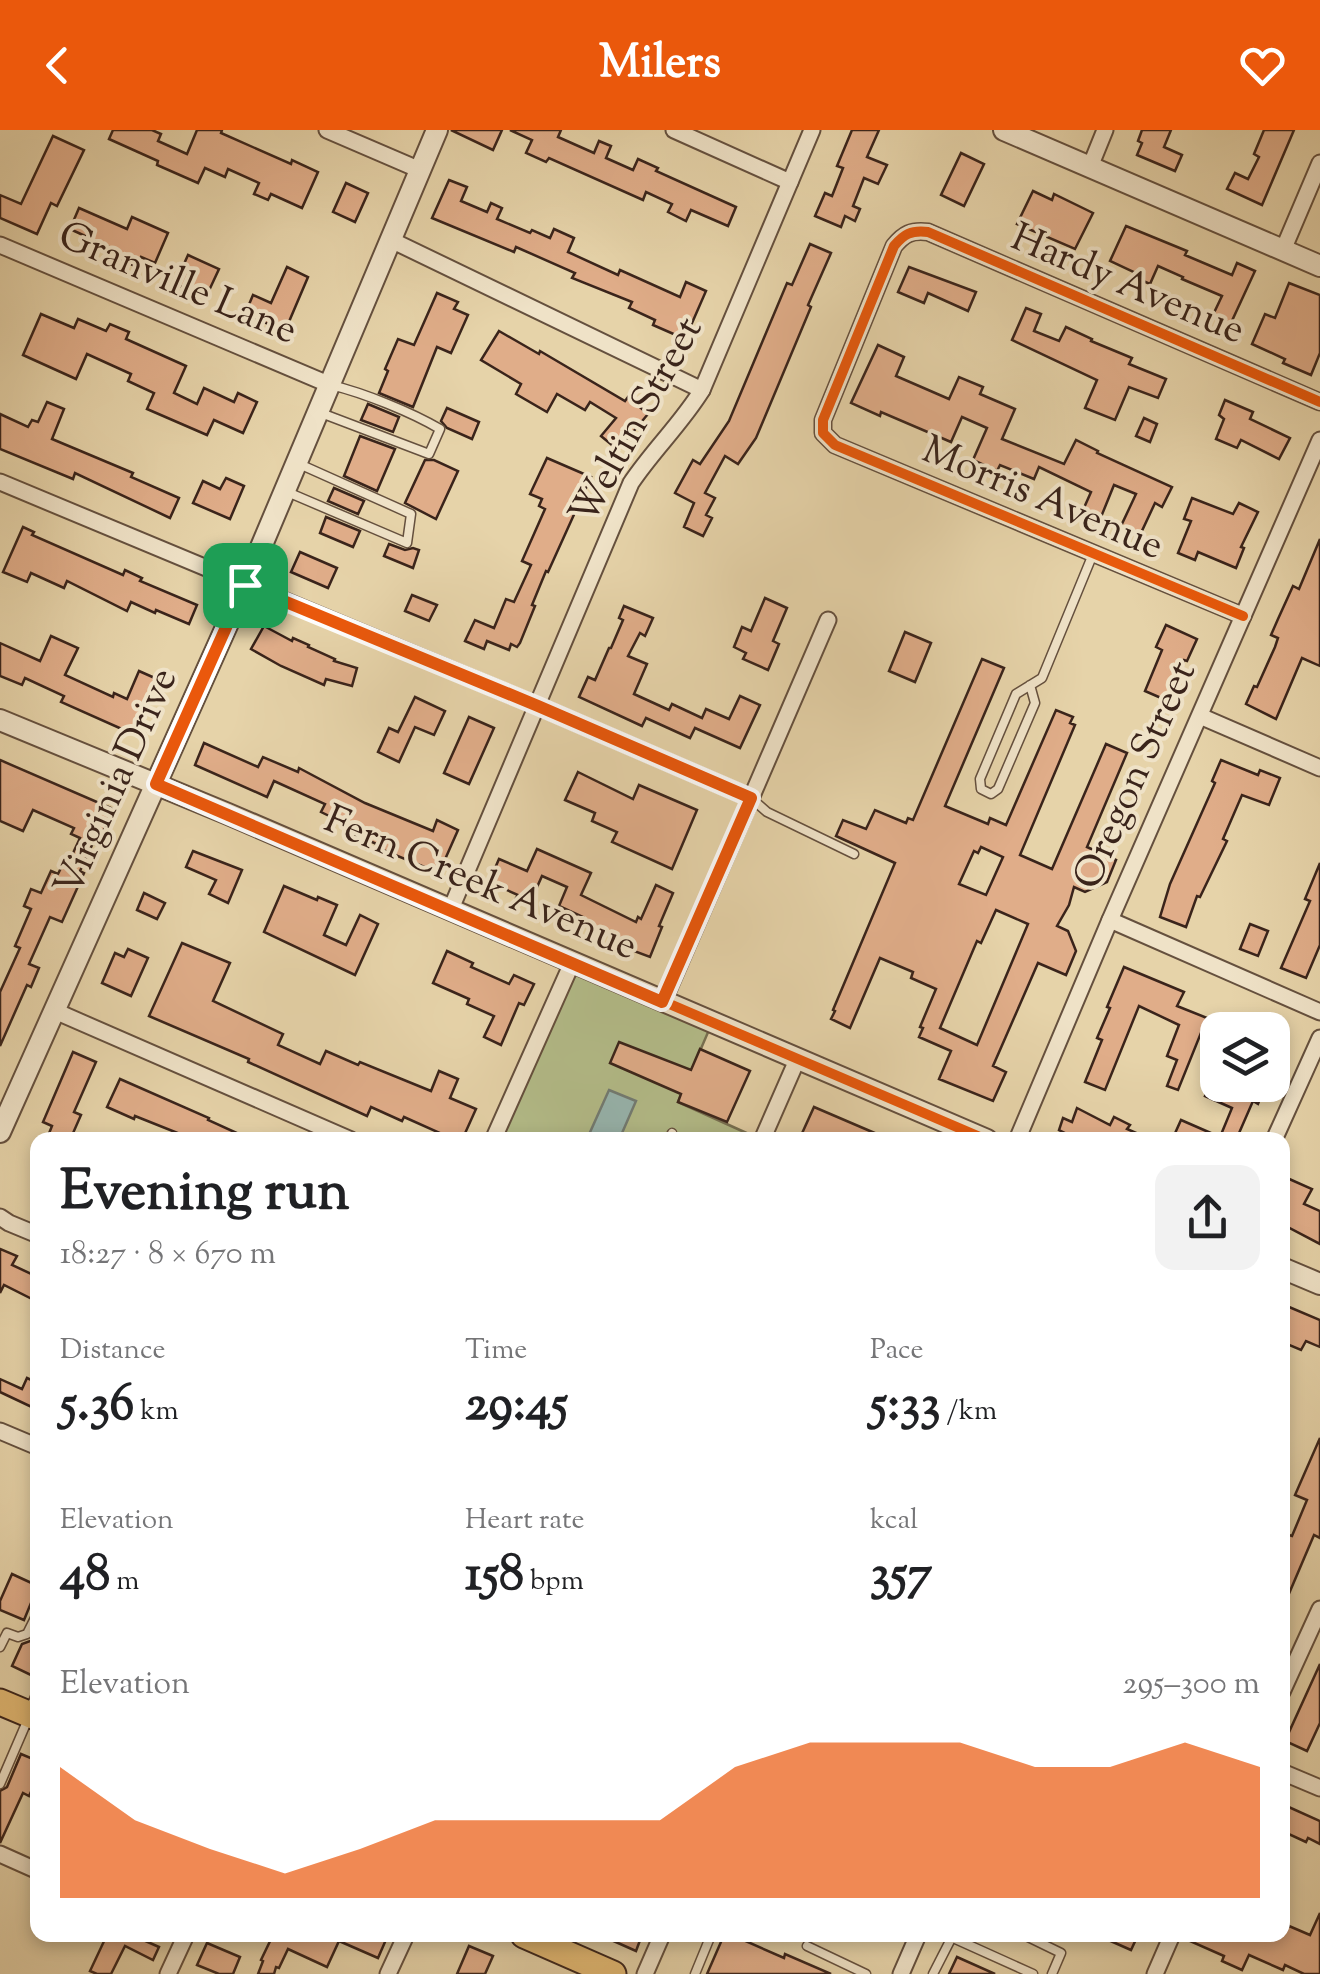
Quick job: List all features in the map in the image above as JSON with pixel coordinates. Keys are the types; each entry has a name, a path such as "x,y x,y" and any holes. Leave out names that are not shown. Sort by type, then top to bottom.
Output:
{"main road":[{"path":"0,1702 30,1708"},
{"path":"554,1942 612,1974"}],"street":[{"path":"327,130 420,170"},
{"name":"Virginia Drive","path":"0,1132 245,585 436,130"},
{"path":"674,130 790,182"},
{"name":"Weltin Street","path":"450,911 631,484 702,390 812,130"},
{"path":"1004,130 1320,266"},
{"path":"1090,167 1105,130"},
{"path":"1283,250 1320,162"},
{"name":"Hardy Avenue","path":"822,432 822,420 894,246 910,232 928,232 1320,402"},
{"path":"389,239 702,390"},
{"name":"Granville Lane","path":"0,245 328,384"},
{"name":"Morris Avenue","path":"822,432 835,445 1243,616"},
{"name":"Oregon Street","path":"1020,1132 1320,440"},
{"path":"0,482 751,798"},
{"path":"662,1002 828,620"},
{"path":"1200,716 1320,768"},
{"name":"Fern Creek Avenue","path":"0,720 967,1132"},
{"path":"1110,920 1320,1012"},
{"path":"497,1132 572,964"},
{"path":"55,1011 332,1132"},
{"path":"1278,1132 1320,1038"},
{"path":"766,1132 797,1060"},
{"path":"0,1216 30,1232"},
{"path":"1290,1271 1320,1284"},
{"path":"0,1431 30,1444"},
{"path":"1290,1674 1320,1608"},
{"path":"1290,1775 1320,1788"},
{"path":"0,1854 30,1867"},
{"path":"168,1974 182,1942"},
{"path":"388,1974 403,1942"},
{"path":"645,1974 659,1942"},
{"path":"901,1974 915,1942"},
{"path":"1161,1972 1170,1942"}],"lane":[{"path":"316,412 430,454 440,429 328,384"},
{"path":"285,491 407,542 410,514 296,462"},
{"path":"1030,686 1035,703 998,789 991,794 981,790 980,779 1016,694 1042,678 1093,554"},
{"path":"751,798 767,812 854,854"},
{"path":"0,1648 7,1633 18,1637 30,1630"},
{"path":"0,1784 30,1716"},
{"path":"694,1974 708,1942"},
{"path":"933,1974 949,1942"},
{"path":"965,1942 1034,1974"},
{"path":"1038,1942 1061,1954 1052,1974"},
{"path":"807,1946 866,1974"}],"green space":[{"path":"572,963 712,1023 678,1102 744,1132 497,1132"}],"water":[{"path":"609,1090 636,1101 622,1132 590,1132"}],"building":[{"path":"113,130 152,130 161,134 158,141 187,154 197,130 222,130 221,133 291,164 292,160 318,172 302,208 271,194 268,200 254,194 259,183 228,169 225,177 205,168 198,183 109,139"},
{"path":"451,130 502,130 493,150"},
{"path":"510,130 561,130 558,137 594,153 599,141 611,146 606,158 633,170 638,159 736,207 728,226 691,210 686,221 668,212 672,204 646,192 643,200 549,158 546,162 526,153 532,140"},
{"path":"852,130 879,130 867,157 887,165 878,184 864,178 853,206 860,209 855,221 845,216 841,227 815,216 825,193 832,196 843,168 837,166"},
{"path":"1142,130 1171,130 1164,147 1182,155 1175,171 1137,155"},
{"path":"1264,130 1294,130 1262,205 1227,189 1235,173 1248,179 1259,157 1254,154"},
{"path":"53,136 84,150 57,206 51,203 37,234 0,218 0,195 21,204"},
{"path":"961,153 984,164 964,206 941,195"},
{"path":"449,180 467,187 461,201 487,212 491,203 502,208 497,219 530,233 532,230 550,238 554,229 574,238 568,252 618,275 620,270 680,297 686,282 706,291 685,339 653,325 655,320 629,308 632,302 572,278 575,273 516,247 514,252 432,218"},
{"path":"346,183 368,193 355,222 333,212"},
{"path":"1033,191 1052,200 1054,194 1093,213 1075,249 1017,224"},
{"path":"79,208 127,229 132,217 168,233 155,263 141,257 137,267 115,257 118,251 70,229"},
{"path":"1126,226 1232,275 1237,263 1255,271 1230,325 1212,317 1222,296 1158,266 1150,284 1110,261"},
{"path":"810,244 831,253 756,438 738,464 725,456 705,493 715,498 706,515 712,518 703,536 684,527 694,503 675,493 693,460 700,464 729,421 787,283 792,285"},
{"path":"188,255 219,269 206,297 175,284"},
{"path":"287,267 308,277 285,331 245,314 253,295 271,303"},
{"path":"909,267 976,292 968,311 928,293 924,303 898,292"},
{"path":"1289,283 1320,295 1320,353 1311,375 1252,344 1265,314 1275,318"},
{"path":"437,293 458,302 454,309 468,315 451,353 437,347 413,407 379,393 398,339 414,345"},
{"path":"1026,308 1041,314 1034,331 1059,341 1066,327 1132,358 1129,364 1166,379 1158,398 1129,387 1115,420 1085,408 1097,380 1012,340"},
{"path":"41,314 74,328 78,319 106,331 110,324 129,332 126,339 186,366 174,393 197,404 204,388 234,402 238,393 257,402 243,433 214,420 207,435 147,409 154,393 128,381 131,374 87,354 76,379 23,355"},
{"path":"499,331 625,401 628,397 648,414 618,450 601,436 616,418 590,402 585,410 557,394 547,412 516,394 521,384 481,360"},
{"path":"878,345 904,357 896,376 949,399 959,377 983,387 980,394 1015,409 1002,439 1064,464 1076,440 1172,487 1162,507 1155,503 1140,535 1121,526 1136,494 1114,485 1101,517 1083,510 1091,492 1039,467 1034,479 1000,465 997,471 973,460 987,428 962,417 951,442 851,403"},
{"path":"1225,400 1253,412 1250,419 1290,438 1279,459 1241,440 1237,448 1216,439 1224,419 1219,415"},
{"path":"47,402 64,409 52,439 133,473 131,477 179,498 170,518 75,473 73,479 0,449 0,414 28,427 32,420 38,422"},
{"path":"368,404 399,417 393,432 361,420"},
{"path":"447,408 479,422 472,439 447,428 441,421"},
{"path":"1144,418 1157,424 1150,442 1136,436"},
{"path":"360,436 395,449 377,491 344,476"},
{"path":"547,458 591,477 546,571 520,643 517,647 511,644 509,650 487,641 484,649 465,641 475,620 494,628 506,599 514,602 531,565 522,561 545,509 539,506 542,499 530,494"},
{"path":"425,460 458,471 436,519 405,503"},
{"path":"226,478 244,486 230,519 193,503 203,481 220,489"},
{"path":"334,488 364,501 358,514 328,501"},
{"path":"1192,498 1233,514 1239,503 1258,512 1241,547 1244,548 1236,568 1198,552 1195,560 1178,553 1191,521 1184,519"},
{"path":"326,517 360,531 353,547 320,533"},
{"path":"23,527 34,532 32,535 123,575 125,570 142,578 140,581 197,605 189,624 131,602 127,611 67,581 64,588 31,573 27,582 3,572"},
{"path":"1320,539 1320,666 1302,658 1276,719 1246,704 1275,647 1278,638 1271,635 1278,619 1293,586 1299,589"},
{"path":"389,544 419,550 413,568 384,556"},
{"path":"300,552 337,568 328,588 291,572"},
{"path":"412,595 437,605 429,621 405,611"},
{"path":"765,598 787,608 773,641 779,644 768,670 743,659 746,653 734,647 742,627 751,631"},
{"path":"624,606 653,618 645,636 640,633 628,656 647,664 634,694 669,710 672,704 702,718 706,709 729,719 740,696 760,705 740,748 695,728 690,738 646,718 642,726 579,697 588,677 595,680 611,648 623,620 619,618"},
{"path":"1166,625 1197,639 1168,701 1145,691 1162,650 1156,647"},
{"path":"264,626 309,645 334,661 357,668 352,686 326,679 324,685 251,649"},
{"path":"905,632 931,643 915,682 889,671"},
{"path":"51,636 78,648 65,675 113,697 114,693 127,699 139,671 157,679 133,734 61,702 64,696 25,678 22,685 0,676 0,643 40,661"},
{"path":"982,659 1004,668 945,806 988,824 990,818 1006,825 1056,710 1073,717 1070,723 1075,725 1020,855 1052,869 1106,744 1127,753 1087,847 1116,860 1107,882 1085,892 1074,887 1057,926 1068,931 1076,951 1066,975 1038,963 993,1066 1006,1072 993,1101 939,1079 951,1051 919,1037 936,989 911,978 913,972 880,958 850,1028 831,1019 895,863 836,836 843,820 866,829 875,810 906,823 908,818 913,820","holes":["981,847 1003,857 986,895 959,884 974,851 978,853","996,910 1028,924 977,1045 940,1028 977,941 981,943"]},
{"path":"415,697 445,711 434,735 415,727 399,762 378,752 389,728 398,732"},
{"path":"469,717 494,728 469,784 444,773"},
{"path":"204,743 258,767 263,757 298,772 299,768 365,803 433,831 437,820 458,830 439,873 351,833 354,828 321,812 325,804 274,781 267,797 195,765"},
{"path":"0,760 113,809 80,871 84,873 62,922 50,917 29,964 39,968 31,987 27,985 0,1046 0,992 20,948 15,946 31,909 24,906 31,889 41,893 51,871 58,874 63,864 67,866 80,838 71,834 74,828 33,810 23,831 0,821"},
{"path":"1221,760 1258,775 1260,770 1280,778 1269,805 1242,795 1223,839 1227,841 1200,897 1197,896 1186,927 1160,917"},
{"path":"578,772 633,799 639,785 697,810 672,869 612,842 617,832 592,821 595,813 565,800"},
{"path":"537,849 591,873 581,895 636,922 656,885 673,893 650,957 626,948 628,943 559,906 567,887 542,876 530,903 489,882 499,859 527,871"},
{"path":"193,851 242,870 228,903 209,894 216,880 186,867"},
{"path":"1320,863 1320,945 1306,978 1281,968 1310,901 1305,899"},
{"path":"284,886 337,905 324,935 346,945 360,915 378,924 355,975 264,932"},
{"path":"144,893 165,903 157,919 137,910"},
{"path":"1250,924 1268,931 1258,956 1240,949"},
{"path":"182,943 230,963 213,1001 283,1034 278,1045 320,1064 326,1051 431,1091 439,1071 458,1079 450,1098 476,1109 466,1132 438,1132 371,1107 367,1116 149,1016"},
{"path":"128,949 148,958 131,996 102,983 115,953 124,957"},
{"path":"447,951 509,984 514,975 534,984 524,1005 519,1003 501,1045 484,1037 494,1016 467,1004 469,999 433,983"},
{"path":"1124,967 1184,992 1177,1006 1200,1015 1200,1035 1178,1090 1167,1086 1177,1060 1167,1056 1179,1025 1139,1006 1105,1090 1085,1082 1102,1040 1097,1038 1110,1008 1107,1007"},
{"path":"619,1042 691,1070 700,1049 750,1071 727,1122 678,1102 681,1094 610,1063"},
{"path":"73,1052 96,1062 74,1112 81,1115 74,1132 50,1132 52,1126 43,1122"},
{"path":"120,1079 234,1132 175,1132 107,1107"},
{"path":"1218,1102 1253,1102 1239,1132 1222,1132 1232,1108"},
{"path":"814,1107 872,1132 803,1132"},
{"path":"1077,1108 1110,1125 1114,1117 1130,1125 1127,1129 1134,1132 1059,1130 1063,1118 1072,1122"},
{"path":"1181,1120 1209,1132 1176,1132"},
{"path":"1290,1179 1312,1189 1304,1204 1320,1211 1320,1244 1290,1228"},
{"path":"0,1249 17,1256 12,1265 30,1273 30,1298 4,1285 0,1293"},
{"path":"1290,1307 1320,1320 1320,1347 1306,1341 1301,1350 1290,1345"},
{"path":"27,1378 30,1379 30,1406 0,1392 0,1379 22,1389"},
{"path":"1320,1438 1320,1538 1314,1535 1290,1591 1290,1535 1307,1500 1295,1495"},
{"path":"12,1574 30,1582 30,1605 24,1620 0,1610"},
{"path":"30,1641 30,1675 12,1666 22,1644"},
{"path":"1320,1664 1320,1723 1307,1751 1290,1743 1290,1730"},
{"path":"21,1754 30,1758 30,1794 23,1793 0,1843 0,1791 7,1787"},
{"path":"1290,1808 1320,1821 1320,1844 1308,1838 1306,1842 1290,1835"},
{"path":"1320,1913 1320,1974 1304,1974 1285,1965 1283,1970 1249,1955 1242,1970 1222,1961 1224,1956 1192,1942 1290,1942 1290,1926 1310,1935"},
{"path":"104,1942 148,1942 159,1947 153,1960 125,1946 111,1974 90,1971"},
{"path":"270,1942 339,1942 327,1967 288,1949 274,1974 258,1974"},
{"path":"341,1942 385,1942 378,1958"},
{"path":"616,1942 639,1942 636,1951"},
{"path":"721,1942 748,1942 831,1974 707,1974"},
{"path":"1113,1942 1135,1942 1131,1950"},
{"path":"207,1943 240,1957 233,1974 219,1974 197,1965"},
{"path":"469,1946 493,1956 485,1974 457,1974"},
{"path":"957,1957 995,1974 949,1974"}],"cycle path":[{"path":"1243,616 835,445 823,433 823,420 894,246 917,232 928,232 1320,402"},
{"path":"156,784 968,1132"}],"route":[{"path":"245,585 751,798 662,1002 156,784 245,585"}]}
